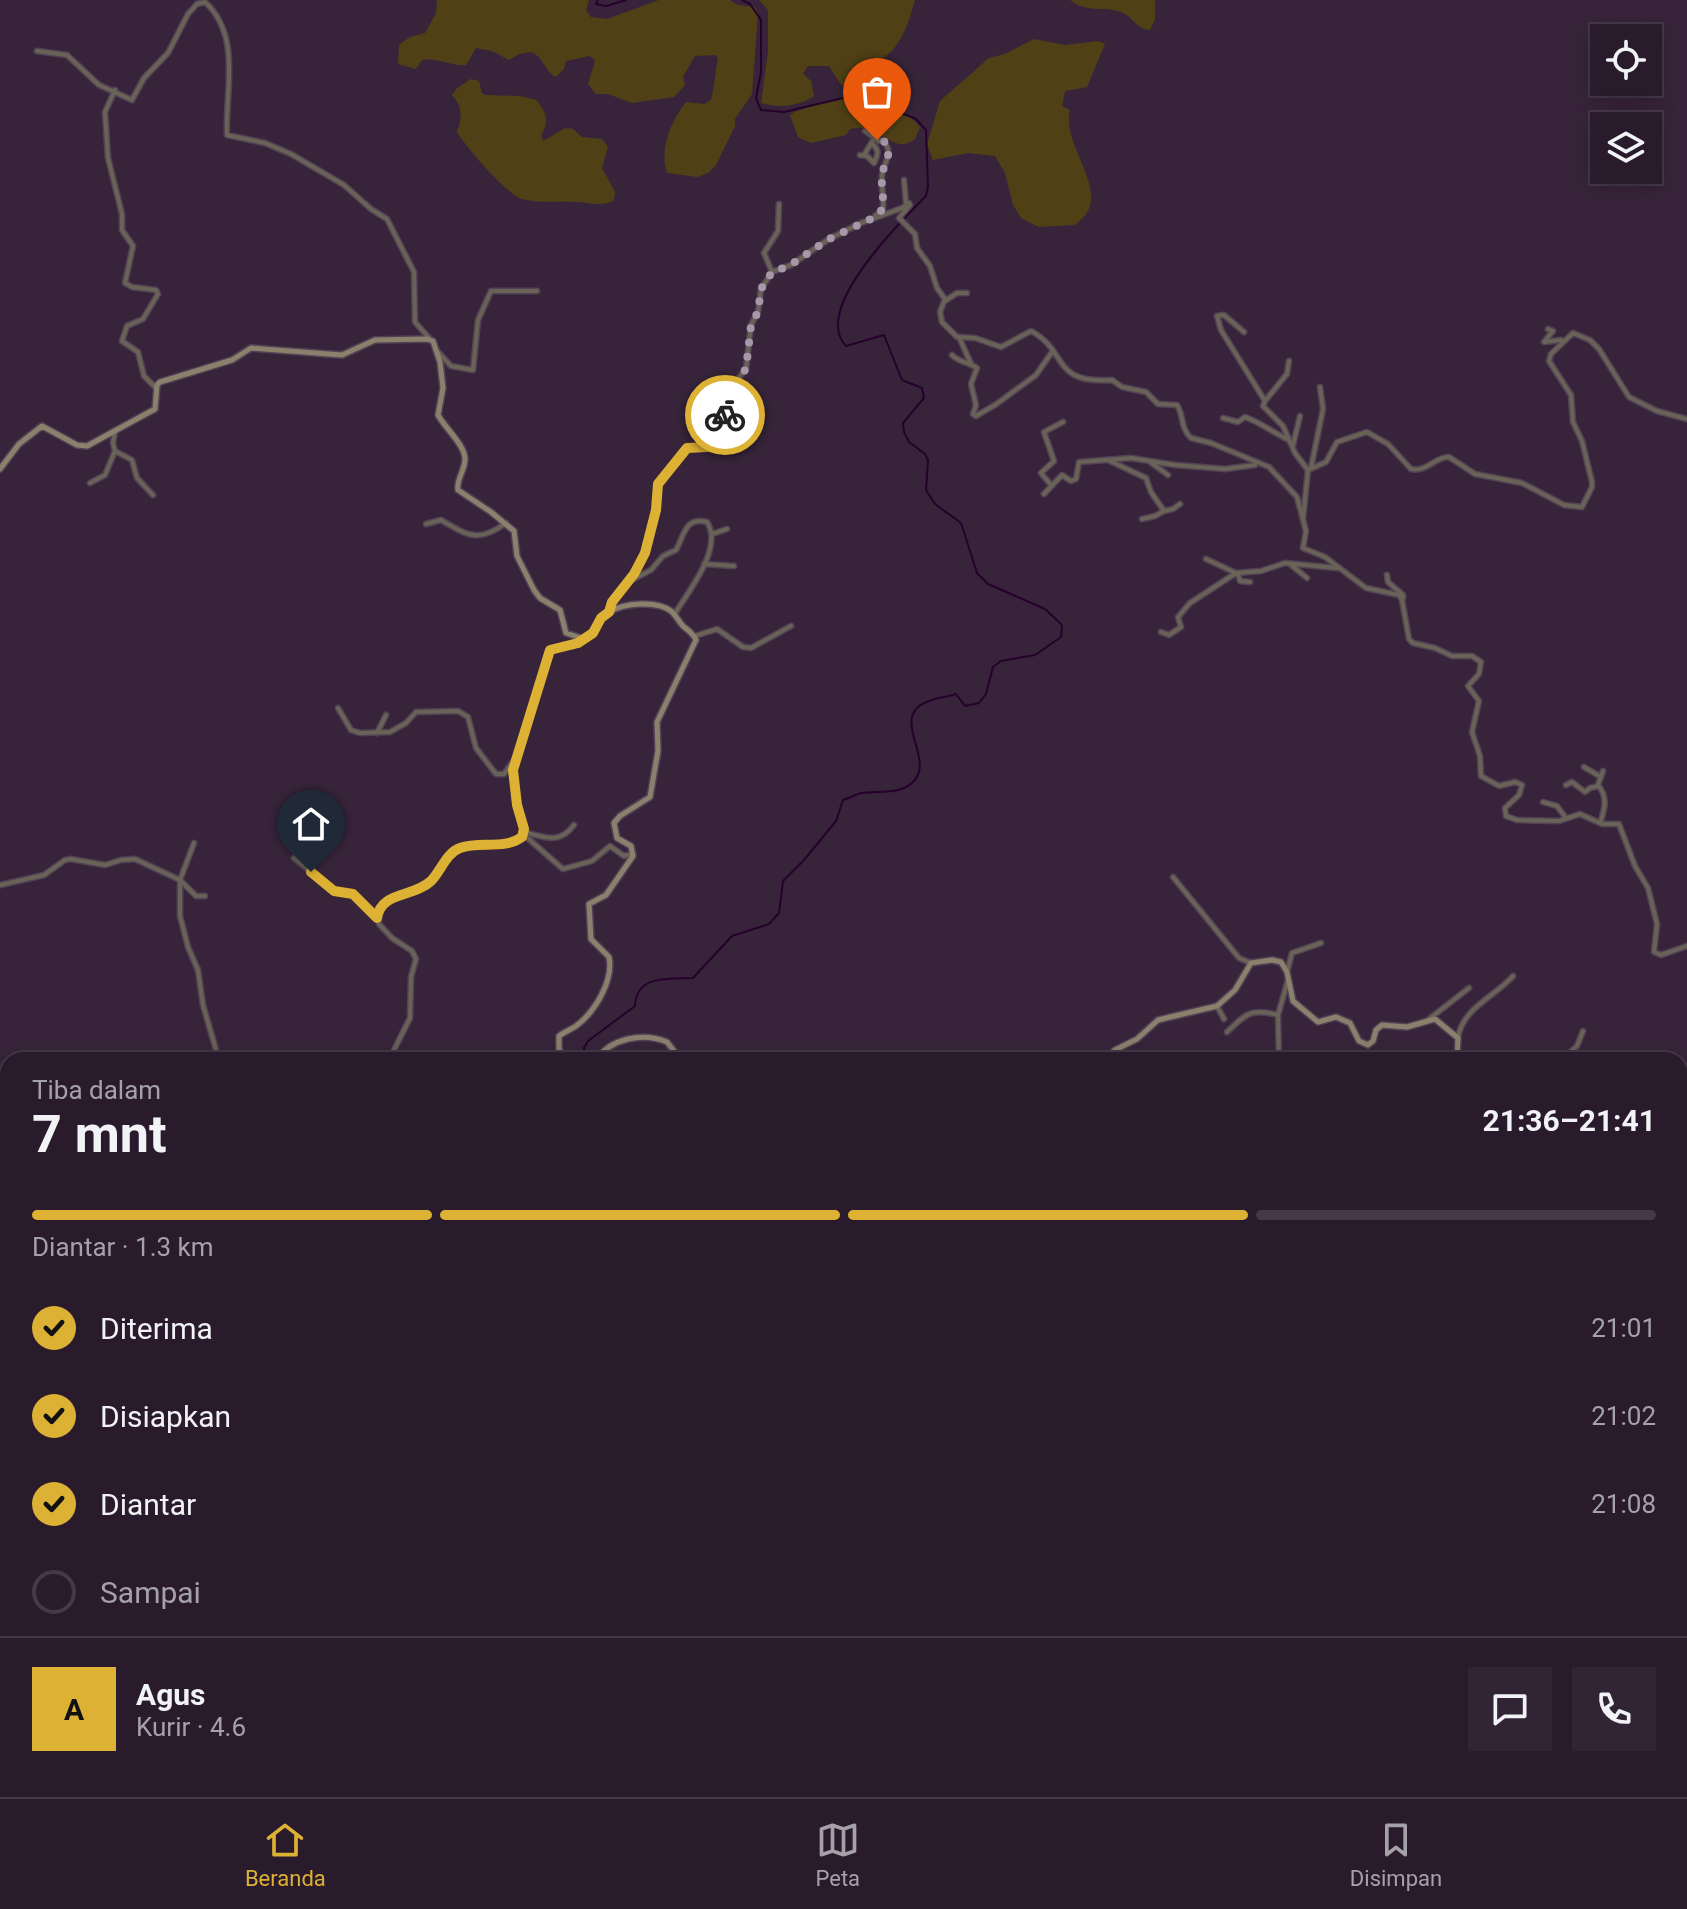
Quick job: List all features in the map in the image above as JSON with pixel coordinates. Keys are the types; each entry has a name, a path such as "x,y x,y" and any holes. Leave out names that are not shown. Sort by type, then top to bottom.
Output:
{"street":[{"path":"37,51 67,55 99,85 132,100 144,78 168,53 188,14 197,4 205,2 217,14 230,58 227,135 265,143 291,154 344,185 387,219 414,272 415,322 451,366 473,370 478,320 491,291 537,291"},
{"path":"115,90 105,112 108,158 122,214 122,230 133,246 125,283 156,290 158,294 143,319 127,326 122,341 138,352 144,376 157,389"},
{"path":"865,131 883,140 889,160 883,169 883,209 873,218"},
{"path":"875,137 862,155 873,162 876,160"},
{"path":"871,143 877,148 876,160 883,169"},
{"path":"904,180 906,203 910,205 900,220 915,234 917,248 930,266 945,301"},
{"path":"609,612 645,553 656,510 659,482 687,448 707,447 707,431 723,431 726,410 737,417 743,413 743,395 736,381 746,369 751,325 758,312 761,289 772,272 789,266 829,239 902,208 906,203"},
{"path":"772,272 764,253 778,231 779,204"},
{"path":"967,293 958,293 945,301 940,311 942,323 959,337 977,371 971,384 976,405 973,414 976,416 995,405 1036,375 1052,352"},
{"path":"1244,332 1224,315 1217,316 1221,330 1265,401"},
{"path":"1548,329 1553,331 1544,342 1564,340"},
{"path":"959,337 975,338 1001,347 1030,331 1042,338 1062,366 1080,379 1112,380 1122,387 1149,394 1158,404 1177,405 1180,407 1182,425 1191,438 1266,465 1297,495 1307,534 1303,548 1320,555 1366,588 1395,593 1402,600"},
{"path":"1310,469 1326,462 1337,442 1367,432 1388,444 1411,469 1422,470 1437,459 1449,457 1475,474 1522,483 1564,505 1582,507 1590,494 1592,482 1582,441 1573,422 1571,395 1549,361 1551,354 1564,340 1575,333 1590,340 1603,353 1629,397 1648,407 1687,419"},
{"path":"0,469 19,444 42,426 77,445 85,446 155,409 160,382 232,360 251,348 342,355 378,340 431,340"},
{"path":"437,350 443,388 438,413 465,455 458,490 506,523 516,535 517,556 536,595 560,610 566,633 584,639"},
{"path":"952,355 962,363 971,364"},
{"path":"1289,361 1287,374 1263,406 1281,423 1310,469"},
{"path":"1303,521 1323,409 1320,387"},
{"path":"1292,444 1300,416"},
{"path":"1223,418 1238,422 1246,417 1260,421 1292,444"},
{"path":"1051,485 1041,473 1054,461 1044,432 1063,422"},
{"path":"90,483 105,475 115,451 115,430"},
{"path":"115,451 132,460 137,478 153,495"},
{"path":"1106,459 1146,478 1164,511"},
{"path":"1044,494 1062,475 1075,480 1079,462 1148,460 1225,469 1266,465"},
{"path":"1148,460 1168,475"},
{"path":"1142,519 1180,504"},
{"path":"426,524 441,520 478,537 491,534 506,523"},
{"path":"628,582 651,570 663,556 676,550 685,529 693,522 707,522 712,534 710,551 674,615"},
{"path":"712,534 727,529"},
{"path":"1206,559 1237,573 1240,581 1250,582"},
{"path":"1161,632 1169,635 1181,627 1178,617 1190,603 1237,573 1261,571 1289,563 1343,570"},
{"path":"1289,563 1307,578"},
{"path":"704,564 734,566"},
{"path":"1387,575 1389,583 1403,595 1409,639 1413,643 1456,657 1472,656 1482,664 1479,674 1468,686 1480,704 1472,732 1480,756 1481,774 1496,785 1515,782 1522,785 1519,795 1505,808 1506,816 1525,820 1566,818 1580,814 1600,823 1620,825 1632,860 1646,883 1657,924 1654,952 1661,955 1687,946"},
{"path":"561,1052 559,1036 577,1025 605,986 610,961 606,952 591,939 589,904 606,895 633,854 631,846 617,838 614,823 650,797 658,751 657,722 695,642 695,636 674,615 661,607 645,605 623,606 609,612 601,618 593,633 584,639 573,646 550,650 513,777 524,834 562,869 592,861 610,846 624,856 633,854"},
{"path":"695,636 717,629 744,648 751,648 791,626"},
{"path":"338,708 354,732 377,733 400,727 416,712 458,711 468,717 476,748 496,774 504,774 518,755"},
{"path":"377,733 386,715"},
{"path":"1584,767 1602,774 1598,786"},
{"path":"1566,785 1572,782 1585,792 1598,786"},
{"path":"1598,786 1603,791 1606,806 1600,823"},
{"path":"1543,802 1557,806 1566,818"},
{"path":"524,834 555,840 574,825"},
{"path":"377,918 387,900 420,890 458,849 517,841 524,834"},
{"path":"194,843 180,880 180,916 198,970 203,1005 217,1052"},
{"path":"294,858 334,891 353,894 377,918 384,931 412,951 416,959 411,977 410,1018 393,1052"},
{"path":"0,885 44,875 67,859 105,865 135,859 180,880 196,896 205,896"},
{"path":"1173,877 1239,958 1251,963 1278,961 1284,964 1295,1004 1318,1022 1336,1017 1350,1023 1363,1044 1371,1043 1376,1030 1382,1025 1407,1027 1429,1019 1469,988"},
{"path":"1279,1052 1278,1015 1292,953 1321,943"},
{"path":"1116,1052 1137,1039 1158,1020 1217,1006 1235,990 1251,963"},
{"path":"1457,1052 1460,1029 1470,1014 1513,976"},
{"path":"1217,1006 1224,1019"},
{"path":"1227,1032 1251,1012 1278,1015"},
{"path":"1429,1019 1437,1020 1458,1038"},
{"path":"1570,1052 1577,1046 1583,1031"},
{"path":"603,1052 641,1037 667,1042 675,1052"}],"shaded area":[{"path":"437,0 589,0 586,10 591,17 607,19 659,0 730,0 738,5 755,7 758,14 752,94 735,119 735,126 716,165 708,173 697,177 667,173 664,154 671,126 686,102 704,104 711,100 718,58 715,55 695,56 683,77 685,85 674,97 632,103 608,94 596,94 588,84 595,61 590,56 566,61 564,69 556,77 531,52 509,60 492,51 476,48 466,65 428,59 422,60 416,69 398,64 399,45 410,37 425,33 436,13"},
{"path":"759,0 915,0 905,30 895,47 853,85 841,85 829,66 808,66 803,74 811,81 814,96 795,104 775,106 761,103 768,51 768,10"},
{"path":"1070,0 1155,0 1155,20 1150,30 1119,11 1084,7"},
{"path":"1034,39 1065,45 1098,41 1105,44 1087,87 1065,91 1062,106 1070,110 1069,125 1090,186 1091,201 1086,214 1074,225 1039,227 1021,218 1013,205 1005,173 995,156 968,153 933,160 927,144 940,101 989,58 1005,54"},
{"path":"471,79 479,81 485,95 520,96 536,100 546,117 541,135 543,141 565,128 573,129 582,137 602,139 608,147 602,168 615,192 614,200 601,204 536,201 522,199 506,189 457,132 460,113 452,95"},
{"path":"851,94 881,99 905,112 920,127 915,139 898,144 861,128 811,143 798,137 790,115"}],"waterway":[{"path":"598,0 596,4 606,6 626,0"},
{"path":"585,1052 588,1041 635,1006 641,988 648,983 693,978 732,936 769,924 779,913 783,881 836,821 843,800 861,793 896,791 914,781 919,771 919,760 911,725 912,715 919,707 956,694 965,706 979,703 986,694 993,667 1001,661 1035,655 1061,637 1062,625 1045,609 988,584 977,573 961,523 935,504 926,490 928,460 909,442 903,423 924,398 922,388 902,380 884,335 846,346 838,330 840,311 863,267 926,196 926,130 916,119 882,105 843,98 784,112 761,110 756,98 761,72 761,20 750,4 742,0"}],"way so far":[{"path":"725,415 727,410 737,417 743,413 742,390 736,381 746,369 751,325 759,309 761,289 772,272 812,253 829,239 873,218 883,209 882,172 889,160 887,145 883,140 877,140"}],"route":[{"path":"311,872 334,891 353,894 377,918 387,900 420,890 458,849 517,841 524,835 513,770 550,650 578,643 593,633 601,618 609,612 612,602 634,574 645,553 656,510 659,482 687,448 707,447 707,431 723,431 725,415"}]}
